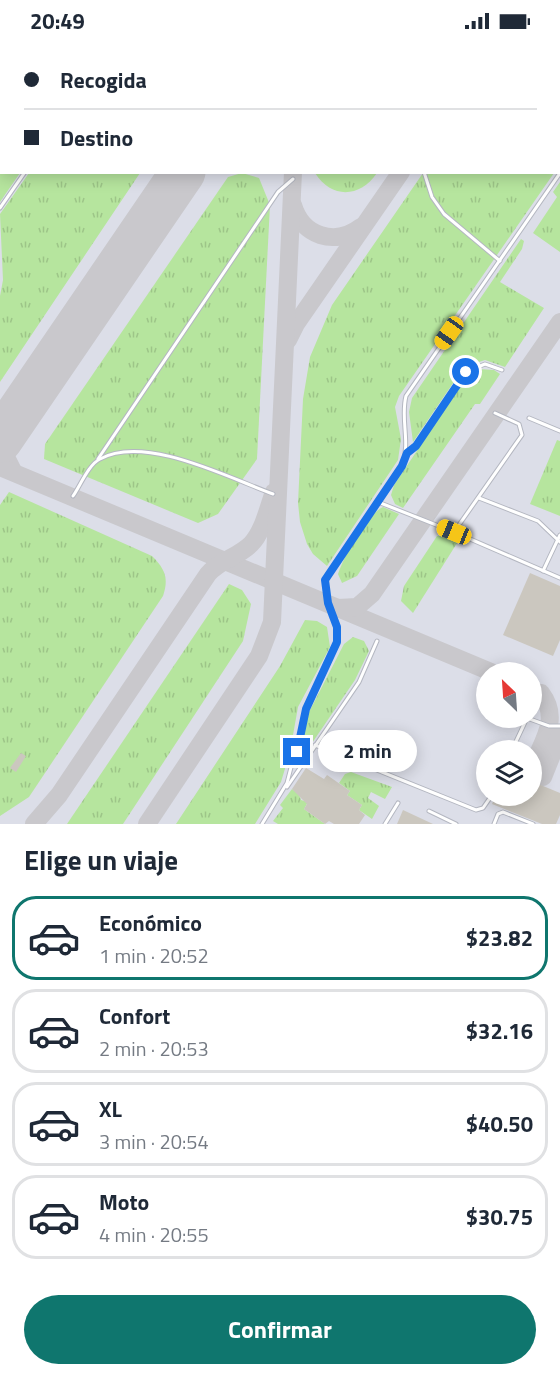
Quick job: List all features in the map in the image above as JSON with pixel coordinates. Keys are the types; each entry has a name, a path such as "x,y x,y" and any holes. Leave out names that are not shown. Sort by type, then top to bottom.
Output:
{"lane":[{"path":"0,208 24,174"},
{"path":"425,174 432,197 444,214 500,261"},
{"path":"282,795 297,752 306,709 337,642 337,627 328,603 325,580 402,466 407,453 404,409 406,396 559,174"},
{"path":"73,496 278,192 293,179"},
{"path":"407,453 416,446 466,372 485,364 502,370"},
{"path":"454,532 523,431 519,424 495,413"},
{"path":"529,418 560,431"},
{"path":"98,459 128,451 148,452 179,460 273,494"},
{"path":"479,498 538,521 559,542"},
{"path":"378,502 560,578"},
{"path":"543,571 559,542 560,535"},
{"path":"262,824 359,682 377,641"},
{"path":"517,740 527,718 549,726 560,726"},
{"path":"315,745 476,810 484,806"},
{"path":"385,824 398,803"},
{"path":"429,811 456,824"},
{"path":"494,824 498,814 503,812 533,824"}],"shaded area":[{"path":"0,174 560,174 560,824 0,824"}],"green space":[{"path":"0,174 19,174 0,202"},
{"path":"28,174 139,174 0,382 0,296 3,280 0,214"},
{"path":"245,174 259,178 270,205 257,459 218,514 198,523 44,459 45,444 228,177"},
{"path":"316,174 376,174 363,187 355,191 338,191 322,182"},
{"path":"422,174 553,174 399,396 395,407 401,439 398,460 327,566 313,554 307,544 300,522 298,503 303,399 310,357 332,305"},
{"path":"560,182 560,252 533,233 557,197 553,192"},
{"path":"521,239 524,241 522,249 500,282 544,308 505,367 485,360 464,367 413,442 409,412 412,398"},
{"path":"478,369 494,370 500,374 480,404 475,404 403,508 395,504 391,495 394,485 463,382"},
{"path":"557,440 560,441 560,516 530,504"},
{"path":"9,492 152,556 165,574 166,584 163,596 29,797 0,816 0,505"},
{"path":"383,507 399,514 357,576 342,583 338,574 350,547 370,518"},
{"path":"449,535 459,540 413,613 401,601 404,586 437,536"},
{"path":"229,584 242,590 251,604 243,641 123,824 67,824"},
{"path":"305,620 317,621 327,627 330,647 298,707 290,752 281,782 255,824 176,824 280,666"},
{"path":"353,637 364,641 369,651 355,680 297,765 307,716 344,644"},
{"path":"351,772 392,787 385,799 371,792 368,798 379,806 372,819 359,810 362,805 347,795 350,791 339,783 345,774"},
{"path":"292,789 299,794 301,800 308,802 304,809 325,824 278,824 273,821 283,808 280,805"}],"building":[{"path":"530,573 560,586 560,640 553,656 503,635"},
{"path":"21,753 26,756 16,772 10,768"},
{"path":"306,768 324,779 327,775 350,791 347,795 362,805 359,810 365,815 359,824 334,824 329,821 325,824 304,809 307,804 292,789"},
{"path":"542,786 560,793 560,815 556,824 542,824 497,806 542,806"},
{"path":"403,810 433,824 397,824"}],"taxiway":[{"path":"147,824 259,656 272,622 293,174"},
{"path":"288,340 296,324 400,174"},
{"path":"293,205 297,216 304,224 321,235 341,236 361,227"},
{"path":"338,608 357,607 372,594 560,322"},
{"path":"6,431 3,451 13,471"},
{"path":"0,467 476,666"},
{"path":"34,824 59,795 208,574 246,548 255,539 274,492"},
{"path":"542,694 547,702 550,720 542,744"},
{"path":"543,777 560,735"}],"runway":[{"path":"0,440 182,174"}],"route":[{"path":"297,752 306,709 337,642 335,619 324,590 325,580 402,466 407,453 416,446 466,372"}]}
